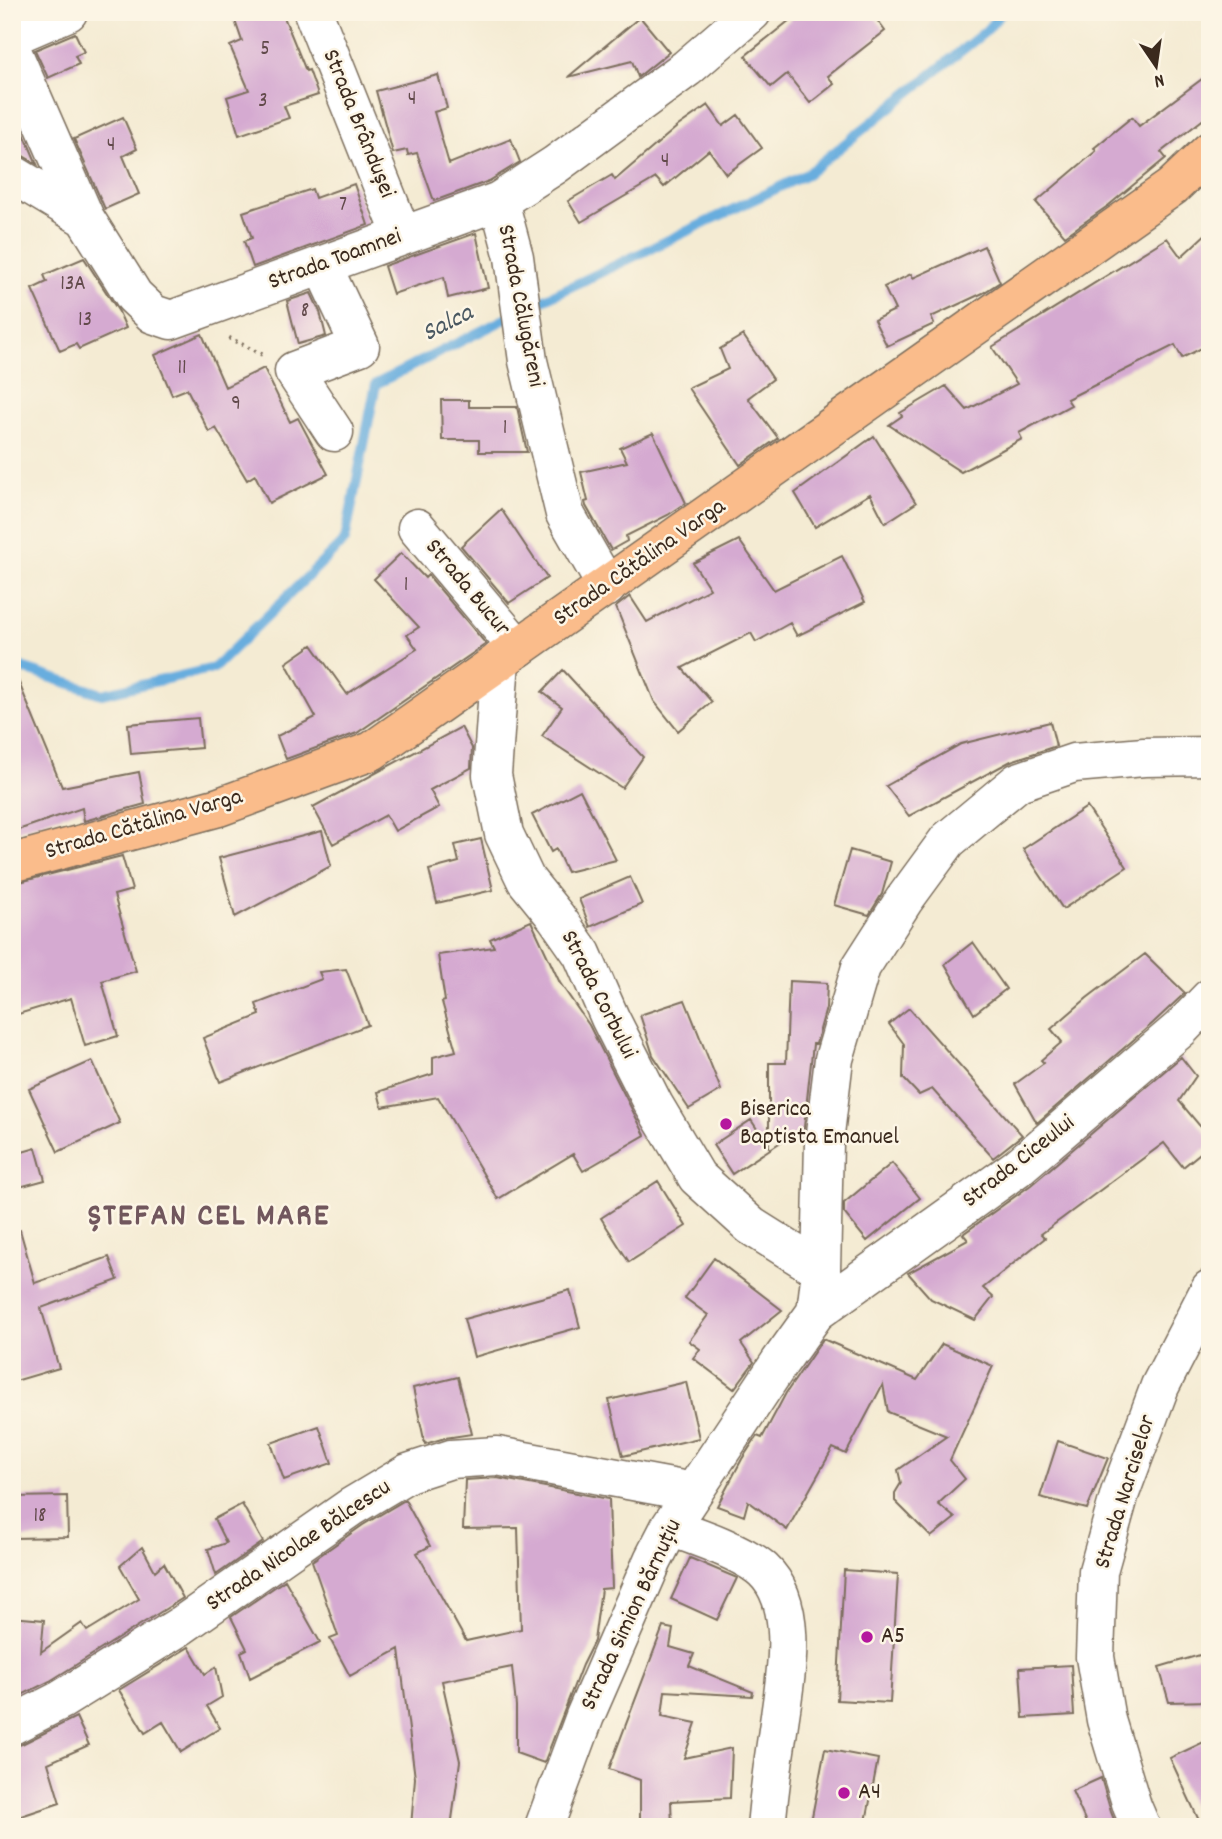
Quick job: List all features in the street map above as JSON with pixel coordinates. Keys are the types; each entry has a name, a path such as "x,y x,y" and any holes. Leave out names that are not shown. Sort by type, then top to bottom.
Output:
{"main road":[{"name":"Strada Cătălina Varga","path":"12,863 219,807 372,751 1172,187 1210,151"}],"street":[{"path":"12,36 68,12"},
{"name":"Strada Călugăreni","path":"607,587 565,514 528,361 514,257 499,201 555,165 687,68 752,12"},
{"name":"Strada Brândușei","path":"314,13 402,236"},
{"path":"12,51 85,218 134,296 153,314 178,317"},
{"path":"12,174 85,218"},
{"name":"Strada Toamnei","path":"178,317 499,201"},
{"path":"322,265 360,346 294,371 334,432"},
{"name":"Strada Bucur","path":"417,528 509,654"},
{"name":"Strada Corbului","path":"509,654 492,775 504,834 526,880 582,954 610,1018 654,1105 697,1177 751,1226 821,1270"},
{"path":"816,1312 821,1270 824,1142 834,1059 861,967 904,900 948,841 1018,782 1074,763 1144,757 1210,756"},
{"name":"Strada Ciceului","path":"816,1312 1017,1168 1180,1029 1210,998"},
{"name":"Strada Narciselor","path":"1141,1827 1106,1720 1095,1657 1098,1571 1120,1493 1160,1386 1210,1289"},
{"name":"Strada Simion Bărnuțiu","path":"544,1827 584,1716 670,1527 816,1312"},
{"name":"Strada Nicolae Bălcescu","path":"12,1725 61,1700 182,1625 351,1507 408,1473 451,1459 497,1456 693,1492"},
{"path":"670,1527 708,1541 751,1562 763,1570 778,1588 786,1622 787,1665 766,1827"}],"path":[{"path":"178,317 294,371"}],"building":[{"path":"232,12 282,12 318,95 284,106 289,118 239,135 227,97 249,90 230,46 242,41"},
{"path":"800,12 871,12 885,31 828,76 834,84 810,103 787,74 771,87 745,56"},
{"path":"640,17 669,52 638,77 632,61 568,77"},
{"path":"75,33 84,52 75,56 79,64 48,78 35,50"},
{"path":"1210,73 1210,114 1161,152 1166,158 1109,205 1065,236 1036,202 1132,117 1139,126"},
{"path":"438,75 447,108 434,112 449,164 511,139 520,162 489,181 434,201 417,153 408,155 407,150 393,153 376,91"},
{"path":"708,105 723,126 738,115 762,148 726,174 709,150 664,187 656,178 581,222 568,201 612,175 615,180 678,126"},
{"path":"12,106 37,164 20,154 12,139"},
{"path":"123,117 137,149 123,156 139,194 105,209 74,139"},
{"path":"354,184 368,225 253,267 244,241 252,238 243,212 312,189 315,198"},
{"path":"1210,230 1210,344 1182,358 1175,345 1067,399 1071,405 1019,433 1022,439 961,472 889,425 902,416 900,413 946,386 967,410 1017,384 992,347 1167,238 1181,257"},
{"path":"476,233 488,288 448,298 444,277 393,294 384,266"},
{"path":"984,246 1000,282 983,293 931,317 934,324 887,346 874,320 895,310 884,287 911,274 913,278"},
{"path":"84,258 119,312 126,328 79,349 76,344 60,351 32,289 47,282 44,275"},
{"path":"311,293 320,312 326,336 298,344 287,301"},
{"path":"202,334 225,387 264,368 290,422 298,418 328,474 269,503 255,475 247,480 216,428 209,432 187,389 172,395 155,355"},
{"path":"743,335 773,379 748,398 778,438 740,465 688,388 728,369 720,349"},
{"path":"441,400 469,400 469,407 517,407 527,452 479,452 479,440 442,440"},
{"path":"653,433 686,503 626,536 627,541 611,550 586,506 585,502 588,501 581,472 627,462 620,448"},
{"path":"874,436 916,503 885,523 870,494 815,527 795,493"},
{"path":"501,509 547,578 509,603 461,546"},
{"path":"739,540 774,590 842,556 865,602 797,636 790,623 756,642 751,633 682,668 712,702 678,731 654,701 616,607 630,596 647,622 710,589 693,563"},
{"path":"401,553 425,578 428,575 486,644 357,733 286,759 277,736 316,717 286,663 312,645 347,694 417,649 407,635 419,627 374,579"},
{"path":"12,666 62,787 139,772 145,804 84,821 82,808 12,832"},
{"path":"563,670 643,757 622,788 542,736 562,707 542,692"},
{"path":"198,718 201,748 131,754 128,724"},
{"path":"1050,722 1056,746 1011,761 909,816 886,786 961,744"},
{"path":"461,727 472,748 471,768 430,790 439,807 395,831 386,815 333,844 313,807"},
{"path":"580,790 616,860 567,872 556,849 551,852 532,815"},
{"path":"1087,807 1127,867 1063,909 1023,849"},
{"path":"322,831 331,866 235,917 219,858"},
{"path":"481,839 493,890 437,903 429,870 459,862 455,845"},
{"path":"850,850 891,862 882,894 869,915 834,905"},
{"path":"122,856 132,890 114,895 136,971 102,981 118,1036 85,1046 71,998 12,1016 12,884"},
{"path":"630,877 642,904 590,927 579,899"},
{"path":"531,921 560,983 589,1025 645,1135 583,1171 573,1154 498,1199 438,1097 382,1107 378,1092 433,1074 433,1057 456,1051 442,1002 445,1001 438,955 494,947 490,939"},
{"path":"973,942 1006,989 974,1014 945,964"},
{"path":"1145,954 1185,993 1037,1123 1015,1084 1044,1063 1041,1060 1062,1042 1051,1029"},
{"path":"346,969 368,1025 220,1082 203,1038 260,1015 256,1004 322,979 319,972"},
{"path":"789,981 827,983 826,1008 816,1044 813,1044 803,1136 790,1136 732,1174 713,1145 751,1120 769,1147 769,1063 786,1063"},
{"path":"685,1000 721,1090 689,1109 653,1055 640,1015"},
{"path":"909,1008 1022,1135 993,1158 932,1089 919,1095 903,1078 904,1044 889,1024"},
{"path":"1181,1057 1196,1076 1179,1101 1210,1138 1210,1145 1183,1167 1164,1143 1041,1234 1045,1238 983,1288 993,1297 975,1320 931,1299 908,1273 968,1240 963,1234 1031,1185"},
{"path":"92,1061 120,1123 58,1152 29,1089"},
{"path":"36,1148 45,1180 12,1189 12,1155"},
{"path":"892,1163 920,1198 867,1241 844,1213 844,1203"},
{"path":"658,1181 686,1226 629,1262 601,1218"},
{"path":"20,1230 35,1283 109,1257 118,1280 41,1308 59,1368 12,1382 12,1231"},
{"path":"714,1258 782,1310 741,1343 754,1362 734,1389 693,1358 700,1349 689,1341 708,1315 685,1298"},
{"path":"570,1290 580,1327 474,1357 464,1319"},
{"path":"823,1339 917,1380 942,1344 993,1366 950,1460 965,1479 938,1504 955,1518 931,1537 895,1501 895,1493 901,1483 898,1470 947,1436 888,1412 883,1384 846,1454 833,1448 787,1530 748,1501 744,1516 717,1506 742,1459 757,1436 762,1438 786,1393"},
{"path":"458,1377 472,1434 425,1444 413,1388"},
{"path":"686,1382 699,1438 623,1456 609,1400"},
{"path":"319,1426 332,1463 284,1480 271,1443"},
{"path":"1058,1441 1108,1458 1087,1509 1040,1497"},
{"path":"497,1478 609,1499 612,1588 601,1589 594,1641 544,1763 516,1753 516,1706 512,1667 442,1681 460,1761 451,1827 411,1827 415,1778 399,1649 350,1676 330,1639 338,1636 312,1561 363,1525 405,1500 430,1546 417,1553 466,1641 521,1629 518,1528 463,1529 465,1480"},
{"path":"67,1496 68,1537 12,1538 12,1497"},
{"path":"242,1504 263,1542 216,1575 208,1549 226,1543 214,1519"},
{"path":"142,1547 155,1571 164,1563 183,1598 50,1681 12,1700 12,1617 44,1620 41,1652 82,1623 87,1631 139,1599 120,1566"},
{"path":"690,1558 737,1578 717,1620 671,1599"},
{"name":"A5","path":"844,1570 898,1574 890,1703 837,1700"},
{"path":"285,1580 320,1642 250,1678 241,1652 247,1649 231,1617"},
{"path":"663,1627 673,1629 670,1647 694,1654 689,1666 753,1692 752,1696 665,1691 662,1716 696,1723 684,1758 732,1748 730,1798 671,1801 672,1827 640,1827 640,1780 609,1769"},
{"path":"189,1647 205,1674 216,1667 222,1697 207,1706 220,1728 181,1752 163,1722 145,1733 119,1690"},
{"path":"1210,1652 1210,1701 1169,1702 1159,1667"},
{"path":"1071,1665 1074,1715 1023,1718 1020,1668"},
{"path":"76,1717 89,1745 48,1763 60,1803 12,1819 12,1747"},
{"path":"1210,1739 1210,1827 1202,1827 1170,1758"},
{"name":"A4","path":"825,1749 878,1759 865,1827 810,1827"},
{"path":"1101,1778 1117,1827 1088,1827 1072,1791"}],"waterway":[{"name":"Salca","path":"528,307 807,174 986,31 1002,12"},
{"name":"Salca","path":"12,665 102,694 214,668 345,540 376,384 515,314"}],"place":[{"name":"Biserica Baptista Emanuel","path":"726,1124"},
{"name":"A5","path":"867,1637"},
{"name":"A4","path":"844,1793"}],"district":[{"name":"ȘTEFAN CEL MARE","path":"209,1218"}]}
